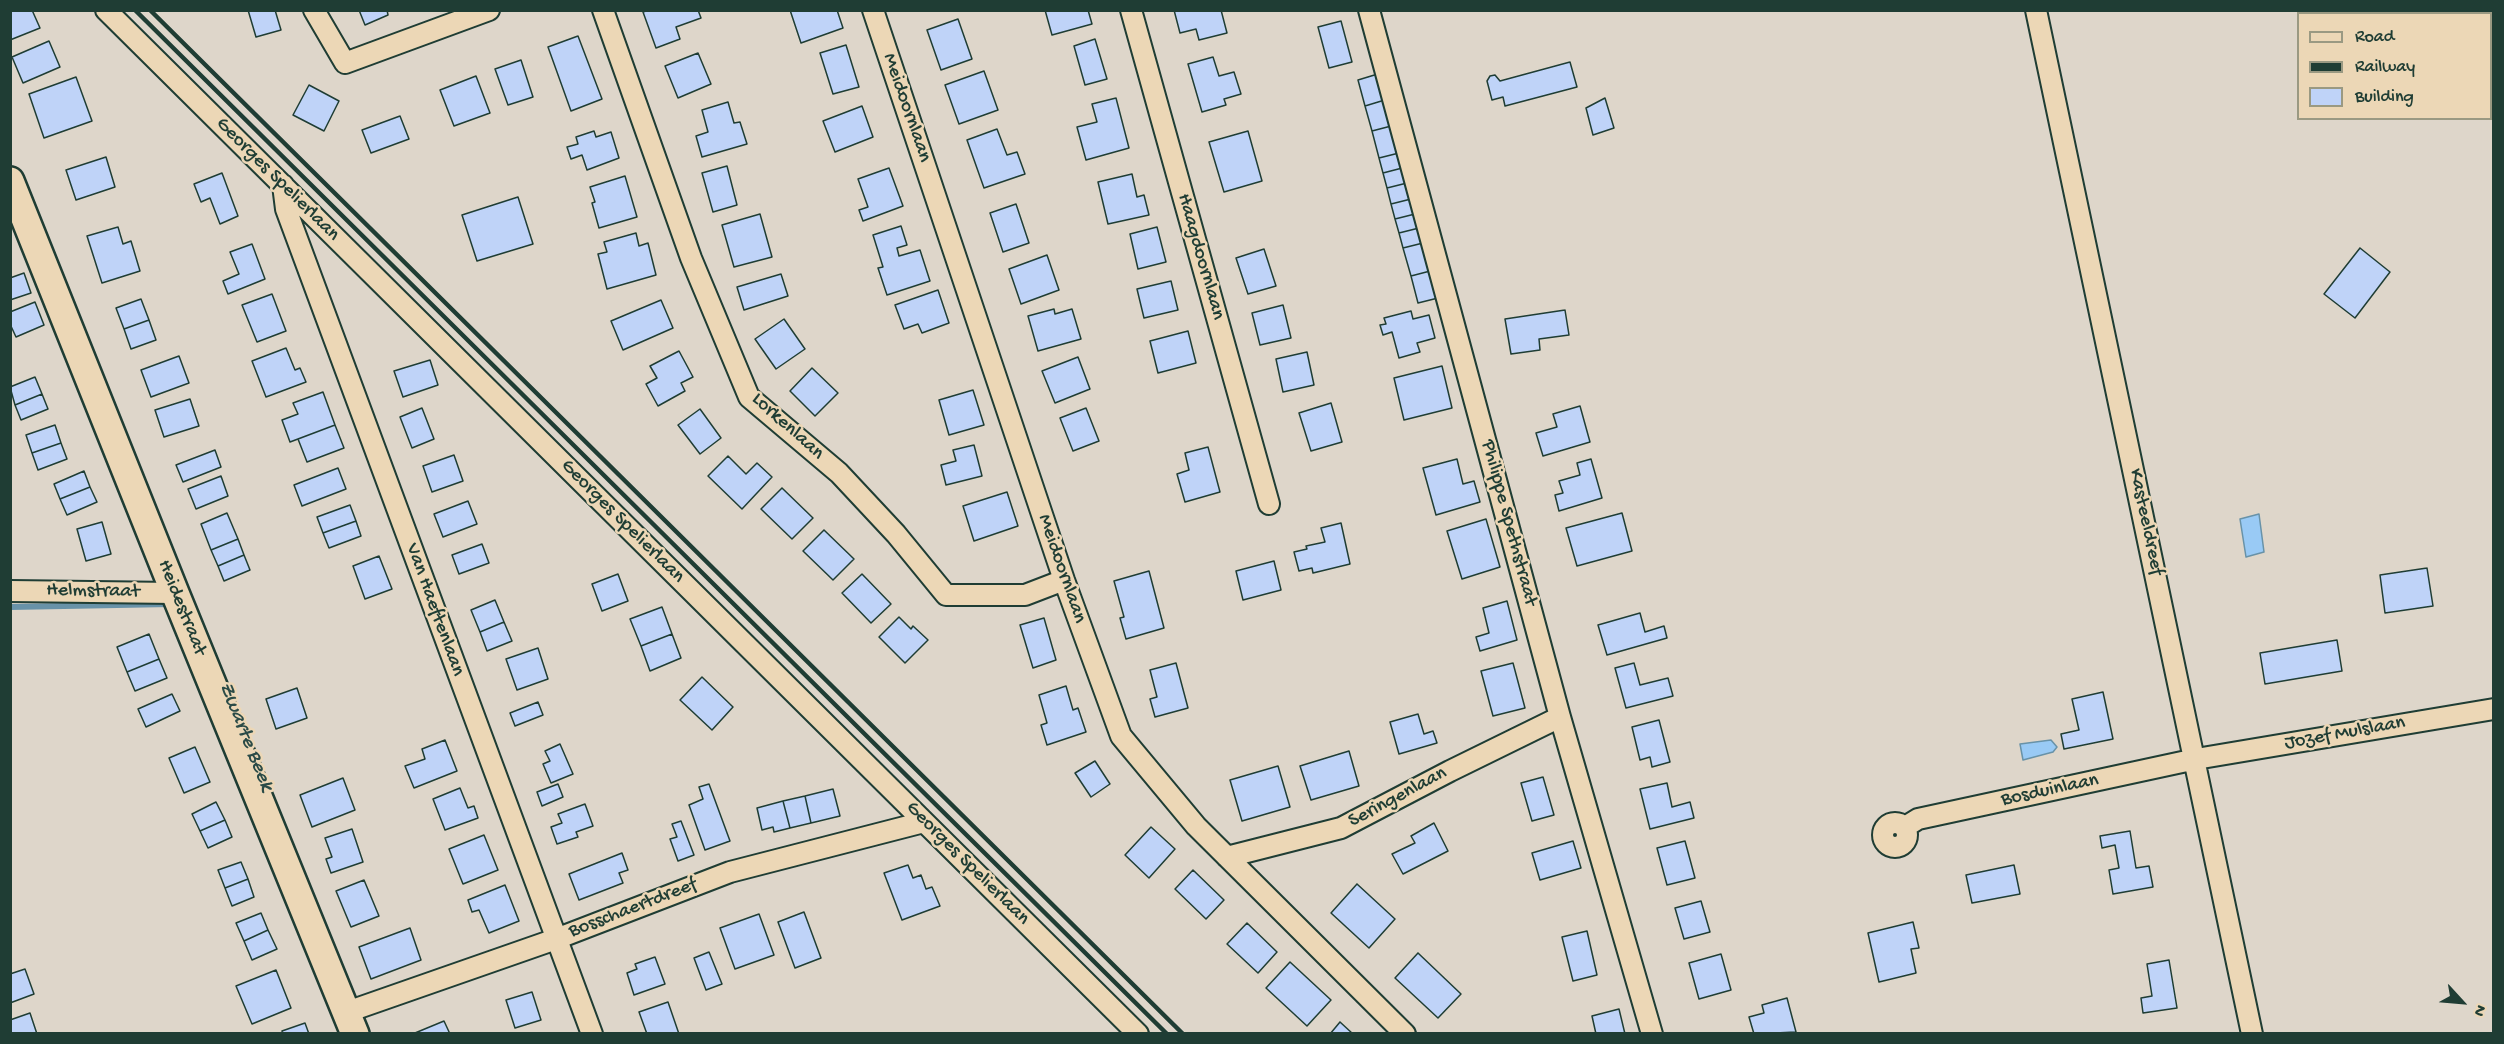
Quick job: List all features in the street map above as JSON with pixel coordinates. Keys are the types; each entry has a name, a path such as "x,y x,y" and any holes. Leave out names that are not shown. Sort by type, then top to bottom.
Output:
{"street":[{"name":"Georges Spelierlaan","path":"106,10 1138,1034"},
{"path":"314,10 345,63 489,10"},
{"name":"Lorkenlaan","path":"603,10 692,258 750,397 839,473 896,534 946,595 1025,595 1064,580"},
{"name":"Meidoornlaan","path":"873,10 1064,580 1121,736 1196,826 1405,1034"},
{"name":"Haagdoornlaan","path":"1131,10 1269,504"},
{"name":"Philippe Spethstraat","path":"1369,10 1560,717 1652,1034"},
{"name":"Kasteeldreef","path":"2036,10 2253,1034"},
{"name":"Heidestraat","path":"10,181 351,1023"},
{"name":"Van Haeftenlaan","path":"283,185 286,209 592,1034"},
{"name":"Helmstraat","path":"10,591 175,593"},
{"name":"Jozef Mulslaan","path":"2196,759 2493,709"},
{"name":"Seringenlaan","path":"1227,857 1341,828 1560,717"},
{"name":"Bosduinlaan","path":"1905,827 1918,819 2196,759"},
{"name":"Bosschaertdreef","path":"351,1023 556,939 730,872 924,822"}],"water":[{"path":"2259,514 2264,552 2246,557 2240,519"},
{"path":"2051,740 2057,747 2053,752 2023,760 2020,744"}],"building":[{"path":"10,10 32,10 40,28 10,40"},
{"path":"248,10 275,10 281,30 256,37"},
{"path":"359,10 387,10 388,15 365,25"},
{"path":"698,10 701,18 676,27 680,39 656,48 643,12"},
{"path":"790,10 837,10 843,28 801,43"},
{"path":"1045,10 1088,10 1092,24 1052,35"},
{"path":"1174,10 1221,10 1227,33 1199,40 1196,29 1180,33"},
{"path":"958,19 972,59 941,70 927,30"},
{"path":"1341,21 1352,62 1329,68 1318,27"},
{"path":"578,36 602,99 571,111 548,47"},
{"path":"1095,39 1107,79 1085,85 1074,46"},
{"path":"49,41 60,67 23,83 12,57"},
{"path":"846,45 859,87 833,94 820,53"},
{"path":"698,53 711,84 678,98 665,66"},
{"path":"1213,57 1219,76 1234,72 1241,94 1224,99 1226,105 1202,112 1188,64"},
{"path":"521,60 533,97 508,105 495,69"},
{"path":"1570,62 1577,87 1505,106 1503,97 1492,100 1487,81 1490,76 1495,75 1500,81"},
{"path":"984,71 998,110 959,124 945,85"},
{"path":"1381,73 1388,99 1365,106 1358,80"},
{"path":"476,76 490,113 454,126 440,90"},
{"path":"76,77 92,121 44,138 29,94"},
{"path":"309,85 339,101 324,131 293,115"},
{"path":"1116,98 1129,148 1086,160 1077,127 1097,122 1092,104"},
{"path":"1605,98 1614,128 1593,135 1586,108"},
{"path":"1388,99 1395,125 1372,131 1365,106"},
{"path":"728,102 734,123 740,122 747,144 702,157 696,136 708,132 702,110"},
{"path":"862,106 873,137 835,152 823,121"},
{"path":"400,116 409,139 371,153 362,130"},
{"path":"1395,125 1403,152 1379,158 1372,131"},
{"path":"997,129 1007,155 1017,152 1025,174 984,188 967,140"},
{"path":"594,131 596,137 611,132 619,158 587,170 582,155 571,159 567,147 578,144 576,137"},
{"path":"1248,131 1262,181 1224,192 1209,142"},
{"path":"1403,152 1406,167 1383,173 1379,158"},
{"path":"106,157 115,187 76,200 66,170"},
{"path":"727,166 737,205 713,212 702,173"},
{"path":"1406,167 1411,182 1387,188 1383,173"},
{"path":"889,168 903,206 863,221 859,210 868,207 858,179"},
{"path":"222,173 238,216 220,224 210,198 201,202 194,184"},
{"path":"1132,174 1137,197 1144,195 1149,215 1108,224 1098,182"},
{"path":"625,176 637,217 599,228 590,187"},
{"path":"1411,182 1415,198 1391,204 1387,188"},
{"path":"518,197 533,244 477,261 462,215"},
{"path":"1415,198 1419,213 1395,219 1391,204"},
{"path":"1016,204 1029,243 1003,252 990,213"},
{"path":"1419,213 1423,227 1399,233 1395,219"},
{"path":"760,214 772,257 734,267 722,225"},
{"path":"901,226 907,245 897,248 899,256 920,250 930,281 887,295 878,268 883,267 873,235"},
{"path":"118,227 123,244 131,241 140,271 102,283 87,236"},
{"path":"1157,227 1166,262 1138,269 1130,234"},
{"path":"1423,227 1427,242 1403,248 1399,233"},
{"path":"636,233 639,246 648,243 656,275 607,289 598,254 607,252 604,242"},
{"path":"1427,242 1434,270 1411,276 1403,248"},
{"path":"252,244 265,279 228,294 223,281 239,274 230,252"},
{"path":"2360,248 2390,272 2355,318 2324,294"},
{"path":"1264,249 1276,286 1248,294 1236,258"},
{"path":"1047,255 1059,290 1021,304 1009,269"},
{"path":"1434,270 1442,297 1418,303 1411,276"},
{"path":"24,273 31,293 10,300 10,278"},
{"path":"781,274 788,296 744,310 737,287"},
{"path":"1171,281 1178,310 1144,318 1137,289"},
{"path":"938,290 949,323 922,333 918,324 904,329 895,305"},
{"path":"272,294 286,331 257,342 242,305"},
{"path":"141,299 149,320 124,329 116,308"},
{"path":"661,300 673,328 623,350 611,321"},
{"path":"35,302 44,325 16,337 10,324 10,312"},
{"path":"1283,305 1291,338 1260,345 1252,313"},
{"path":"1054,309 1055,314 1072,309 1081,339 1038,351 1028,316"},
{"path":"1565,310 1569,335 1539,339 1540,350 1511,354 1505,319"},
{"path":"1411,311 1413,319 1429,315 1435,338 1417,343 1420,352 1399,358 1392,332 1383,335 1380,325 1386,324 1384,318"},
{"path":"784,319 805,349 776,369 755,339"},
{"path":"149,320 156,340 131,349 124,329"},
{"path":"1188,331 1196,363 1158,373 1150,341"},
{"path":"286,348 295,370 300,368 306,382 266,397 252,361"},
{"path":"679,351 693,377 681,383 685,391 658,406 646,384 657,378 650,366"},
{"path":"1307,352 1314,385 1283,392 1276,359"},
{"path":"179,356 189,383 151,397 141,370"},
{"path":"1078,357 1090,389 1055,403 1042,371"},
{"path":"430,360 438,385 403,397 394,371"},
{"path":"1442,366 1452,408 1404,420 1394,378"},
{"path":"812,368 838,393 815,416 790,391"},
{"path":"35,377 42,394 15,405 10,387"},
{"path":"973,390 984,425 949,435 939,400"},
{"path":"323,392 335,425 290,442 282,420 298,414 293,403"},
{"path":"42,394 48,409 21,420 15,405"},
{"path":"190,399 199,426 164,437 155,410"},
{"path":"1331,403 1342,442 1311,451 1299,413"},
{"path":"1580,406 1590,442 1543,456 1536,433 1557,427 1553,414"},
{"path":"422,408 434,439 412,448 400,417"},
{"path":"1086,408 1099,441 1073,451 1060,418"},
{"path":"700,409 721,438 700,454 678,425"},
{"path":"55,425 61,443 32,453 26,435"},
{"path":"335,425 344,448 307,462 298,439"},
{"path":"61,443 67,459 38,470 32,453"},
{"path":"974,445 982,476 946,485 941,465 956,461 953,450"},
{"path":"1208,447 1220,492 1185,502 1177,474 1189,470 1185,453"},
{"path":"215,450 221,467 183,482 176,465"},
{"path":"454,455 463,481 432,492 423,466"},
{"path":"728,456 746,474 757,463 772,477 742,509 708,476"},
{"path":"1457,459 1463,484 1474,481 1480,502 1436,515 1423,468"},
{"path":"1591,459 1602,498 1559,511 1555,495 1563,493 1559,481 1580,475 1577,463"},
{"path":"338,468 346,489 302,506 294,485"},
{"path":"84,471 90,487 60,499 54,484"},
{"path":"221,476 228,496 196,509 188,489"},
{"path":"90,487 97,502 67,515 60,499"},
{"path":"782,488 813,518 792,539 761,509"},
{"path":"1007,492 1018,526 974,541 963,506"},
{"path":"468,501 477,524 443,537 434,514"},
{"path":"350,505 356,521 323,533 317,517"},
{"path":"227,513 238,539 211,550 201,524"},
{"path":"1622,513 1632,551 1577,566 1566,528"},
{"path":"1486,519 1500,567 1462,579 1447,531"},
{"path":"356,521 361,536 329,548 323,533"},
{"path":"102,522 111,554 86,561 77,529"},
{"path":"1341,523 1350,564 1313,573 1312,568 1299,571 1294,552 1307,549 1306,546 1325,542 1321,528"},
{"path":"824,530 854,559 833,580 803,551"},
{"path":"238,539 244,555 218,566 211,550"},
{"path":"482,544 489,563 459,574 452,555"},
{"path":"244,555 250,570 224,581 218,566"},
{"path":"379,556 392,589 365,599 353,566"},
{"path":"1274,561 1281,590 1243,600 1236,571"},
{"path":"2427,568 2433,606 2385,613 2380,575"},
{"path":"1149,571 1164,628 1126,639 1120,618 1124,617 1114,581"},
{"path":"618,574 628,601 602,611 592,584"},
{"path":"862,574 891,604 871,623 842,593"},
{"path":"495,600 504,622 480,632 471,610"},
{"path":"1507,601 1517,640 1480,651 1476,637 1489,633 1483,608"},
{"path":"662,607 672,634 641,646 630,619"},
{"path":"1640,613 1645,632 1664,626 1667,638 1607,655 1598,625"},
{"path":"899,617 911,629 913,626 928,640 905,663 879,637"},
{"path":"1044,618 1056,660 1033,668 1020,625"},
{"path":"504,622 512,641 487,651 480,632"},
{"path":"149,634 159,659 127,672 117,647"},
{"path":"672,634 681,658 650,671 641,646"},
{"path":"2337,640 2342,671 2265,684 2260,653"},
{"path":"538,648 548,679 517,690 506,659"},
{"path":"159,659 167,678 135,691 127,672"},
{"path":"1176,663 1188,708 1155,717 1150,699 1157,697 1150,670"},
{"path":"1513,663 1525,708 1493,716 1481,671"},
{"path":"1634,663 1640,685 1668,678 1673,696 1626,708 1615,668"},
{"path":"702,677 733,707 712,730 680,700"},
{"path":"1066,686 1073,710 1078,708 1086,732 1047,745 1041,725 1047,723 1039,695"},
{"path":"297,688 307,718 276,729 266,699"},
{"path":"2103,692 2113,739 2064,749 2061,734 2079,730 2072,699"},
{"path":"172,694 180,711 146,727 138,709"},
{"path":"538,702 543,715 515,726 510,713"},
{"path":"1418,714 1424,734 1433,731 1437,743 1399,754 1390,722"},
{"path":"1659,720 1670,762 1652,767 1650,757 1640,760 1632,727"},
{"path":"445,740 457,771 414,788 405,766 425,759 422,749"},
{"path":"560,744 573,774 551,783 543,764 550,761 545,751"},
{"path":"195,747 210,782 184,793 169,758"},
{"path":"1349,751 1359,786 1311,800 1300,766"},
{"path":"1095,761 1110,784 1091,797 1075,773"},
{"path":"1278,766 1290,807 1242,821 1230,780"},
{"path":"1543,777 1554,815 1532,821 1521,783"},
{"path":"343,778 355,810 312,827 300,795"},
{"path":"1667,783 1672,807 1690,802 1694,818 1650,829 1640,789"},
{"path":"558,784 563,797 542,806 537,792"},
{"path":"709,784 730,841 705,850 689,805 703,799 699,787"},
{"path":"460,788 468,808 474,806 478,818 445,830 433,799"},
{"path":"833,789 840,816 811,823 805,796"},
{"path":"805,796 811,823 790,828 783,801"},
{"path":"783,801 790,828 774,832 773,827 762,830 757,808"},
{"path":"216,802 225,820 200,831 192,814"},
{"path":"585,804 593,826 576,832 578,837 557,844 551,827 562,823 558,814"},
{"path":"225,820 232,837 208,848 200,831"},
{"path":"681,821 694,855 678,861 670,839 677,837 672,824"},
{"path":"1434,823 1448,851 1403,874 1392,854 1415,843 1411,836"},
{"path":"1151,827 1175,849 1149,878 1125,855"},
{"path":"352,829 363,862 331,873 326,859 332,857 325,838"},
{"path":"2130,831 2136,868 2149,866 2153,887 2113,894 2109,870 2119,868 2115,845 2102,848 2100,836"},
{"path":"484,835 498,870 463,884 449,849"},
{"path":"1573,841 1581,868 1540,880 1532,853"},
{"path":"1685,841 1695,878 1667,885 1657,848"},
{"path":"622,853 628,870 619,873 623,883 579,900 569,874"},
{"path":"241,862 248,879 225,888 218,870"},
{"path":"908,865 913,878 921,875 926,889 932,887 940,906 902,920 884,873"},
{"path":"2014,865 2020,894 1972,903 1966,875"},
{"path":"1193,870 1224,900 1206,919 1175,889"},
{"path":"248,879 254,897 232,906 225,888"},
{"path":"364,880 379,916 351,927 336,891"},
{"path":"1357,884 1395,919 1369,948 1331,913"},
{"path":"505,885 519,921 489,933 479,910 472,912 468,900"},
{"path":"1701,901 1710,932 1684,939 1675,908"},
{"path":"804,912 821,958 795,968 778,922"},
{"path":"261,913 268,930 244,941 236,923"},
{"path":"759,914 774,955 735,969 720,928"},
{"path":"1913,922 1919,948 1911,949 1916,973 1879,982 1868,933"},
{"path":"1247,923 1277,952 1258,973 1227,944"},
{"path":"410,928 421,960 371,979 359,947"},
{"path":"268,930 277,949 252,960 244,941"},
{"path":"1587,931 1597,975 1573,981 1562,937"},
{"path":"709,952 722,984 706,990 694,958"},
{"path":"1418,953 1461,994 1438,1018 1395,978"},
{"path":"1721,954 1731,990 1699,999 1689,963"},
{"path":"655,957 665,984 634,995 627,973 637,969 635,964"},
{"path":"2169,960 2177,1008 2143,1013 2141,998 2152,996 2147,964"},
{"path":"1290,962 1331,1000 1307,1026 1266,988"},
{"path":"25,969 34,994 10,1003 10,974"},
{"path":"276,970 291,1008 252,1024 236,986"},
{"path":"532,992 541,1020 515,1028 506,1000"},
{"path":"1787,998 1796,1032 1754,1034 1749,1017 1764,1013 1762,1005"},
{"path":"668,1002 679,1034 647,1034 639,1012"},
{"path":"1619,1009 1625,1034 1596,1034 1592,1016"},
{"path":"30,1013 37,1034 10,1034 10,1020"},
{"path":"444,1021 450,1034 415,1034 415,1033"},
{"path":"1340,1022 1353,1034 1330,1034"},
{"path":"305,1023 309,1034 283,1034 282,1031"}],"waterway":[{"name":"Zwarte Beek","path":"10,607 171,604"}],"railway":[{"path":"135,10 1167,1034"},
{"path":"150,10 1183,1034"}]}
